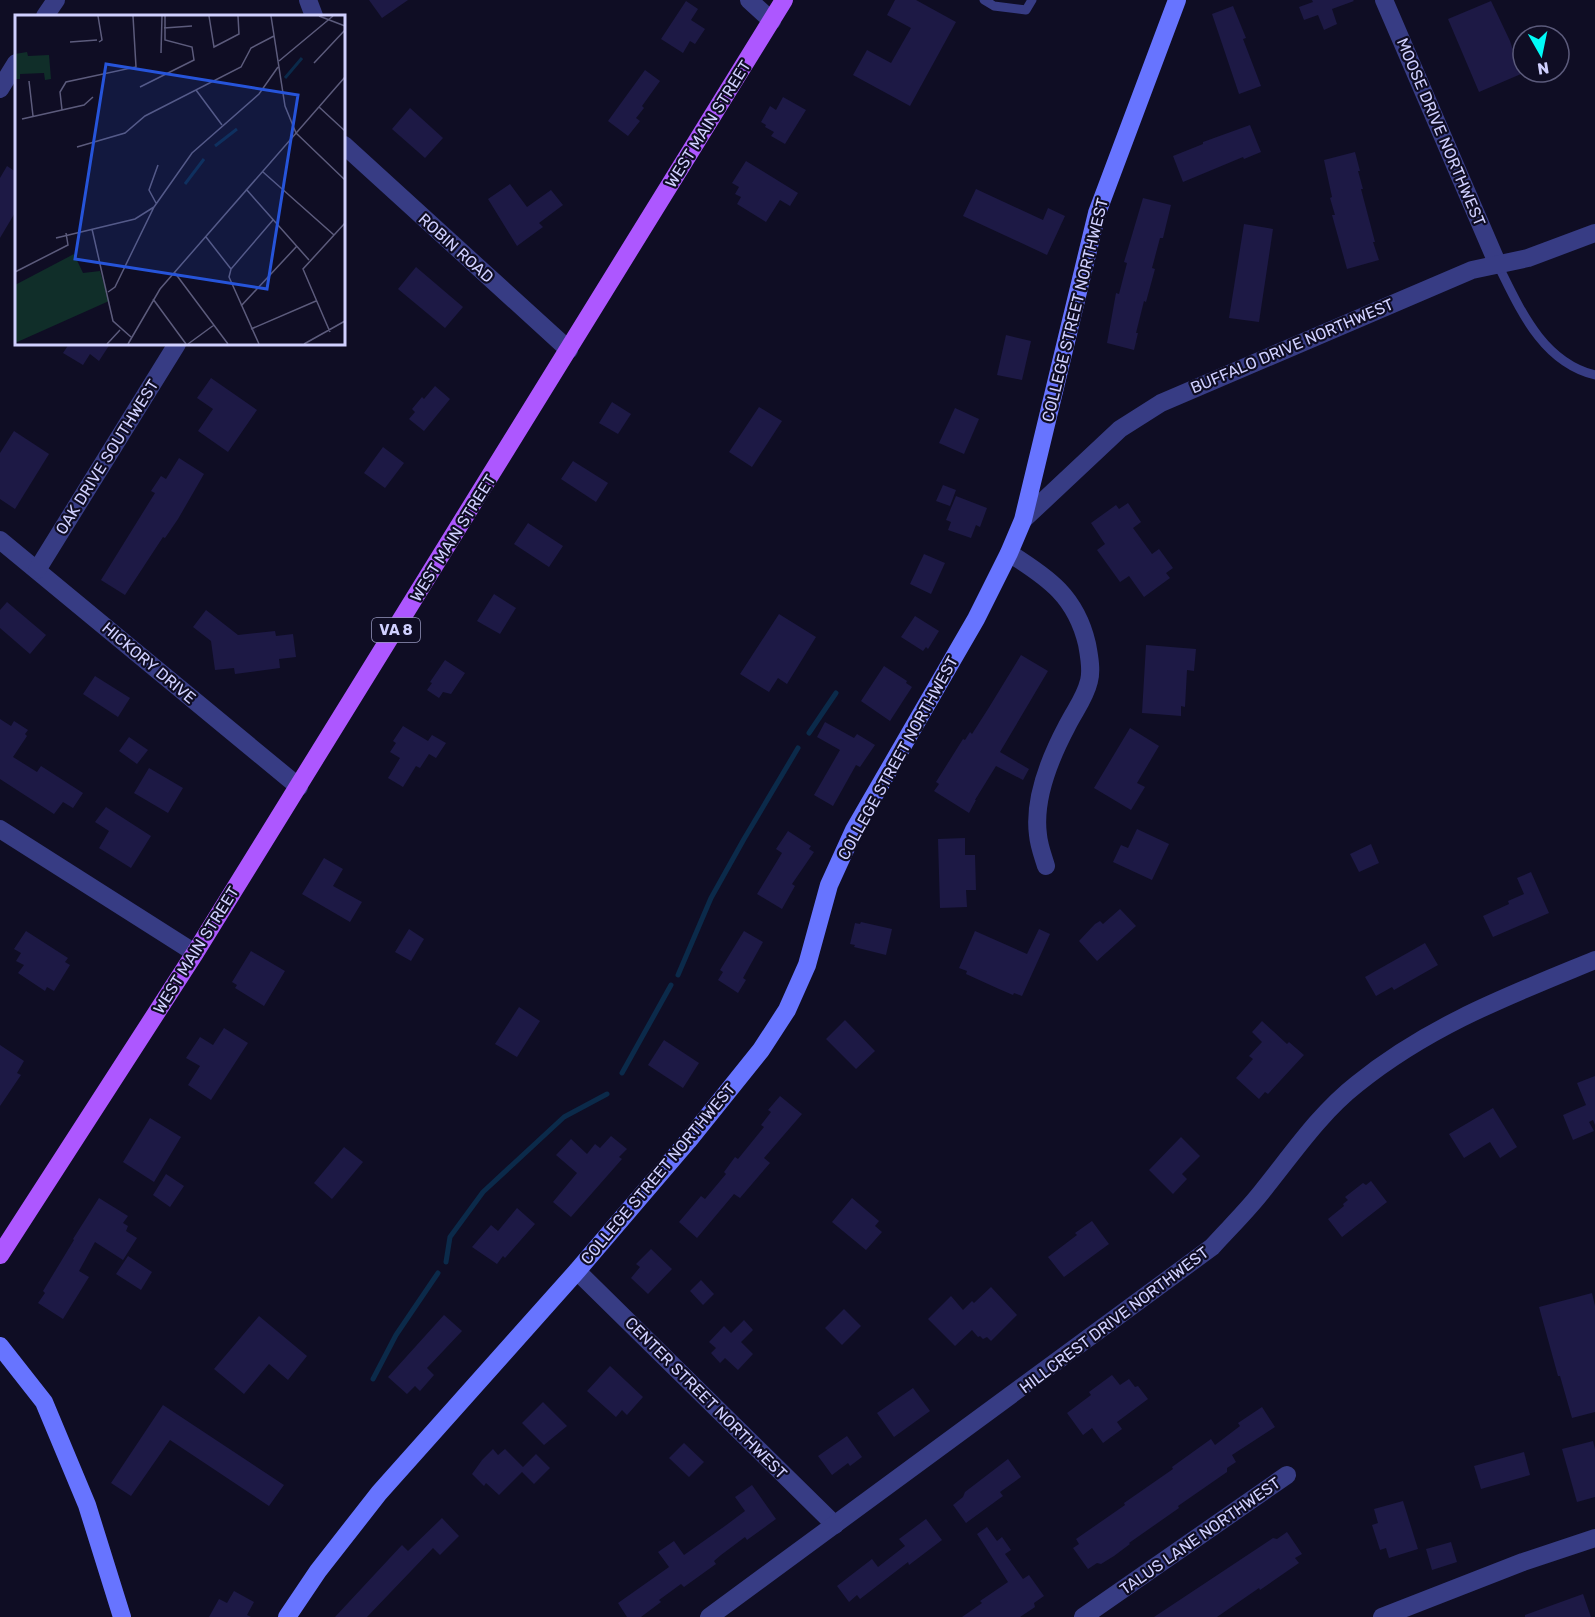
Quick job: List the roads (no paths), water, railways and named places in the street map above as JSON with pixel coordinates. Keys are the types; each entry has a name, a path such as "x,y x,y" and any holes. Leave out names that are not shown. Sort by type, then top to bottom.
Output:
{"main road":[{"name":"WEST MAIN STREET","path":"0,1255 299,787 784,0"}],"street":[{"path":"46,15 56,0"},
{"path":"308,0 314,15"},
{"path":"749,0 772,21"},
{"name":"COLLEGE STREET NORTHWEST","path":"287,1617 318,1571 378,1493 577,1271 688,1141 761,1050 787,1010 807,965 829,885 854,830 976,619 1023,520 1097,213 1177,0"},
{"name":"MOOSE DRIVE NORTHWEST","path":"1384,0 1498,265"},
{"path":"0,89 15,65"},
{"name":"ROBIN ROAD","path":"345,146 569,350"},
{"name":"BUFFALO DRIVE NORTHWEST","path":"1023,520 1120,429 1161,403 1472,270 1528,258 1595,233"},
{"name":"OAK DRIVE SOUTHWEST","path":"37,570 176,345"},
{"name":"HICKORY DRIVE","path":"0,540 299,787"},
{"path":"1009,553 1036,570 1059,590 1075,609 1083,629 1088,653 1090,678 1082,702 1067,725 1043,782 1037,811 1038,836 1046,866"},
{"path":"0,829 195,953"},
{"name":"HILLCREST DRIVE NORTHWEST","path":"709,1617 1212,1247 1262,1192 1319,1120 1356,1084 1410,1045 1478,1009 1595,960"},
{"name":"CENTER STREET NORTHWEST","path":"577,1271 836,1525"},
{"path":"0,1346 46,1406 87,1504 122,1617"},
{"name":"TALUS LANE NORTHWEST","path":"1083,1617 1287,1475"},
{"path":"1382,1617 1523,1562 1595,1538"}],"lane":[{"path":"984,0 993,6 1026,10 1032,0"},
{"path":"1498,265 1523,313 1554,355 1583,372 1595,375"}],"waterway":[{"path":"809,733 836,693"},
{"path":"678,975 711,898 798,748"},
{"path":"622,1073 671,985"},
{"path":"446,1262 450,1237 483,1192 564,1117 607,1094"},
{"path":"373,1379 396,1335 438,1273"}]}
